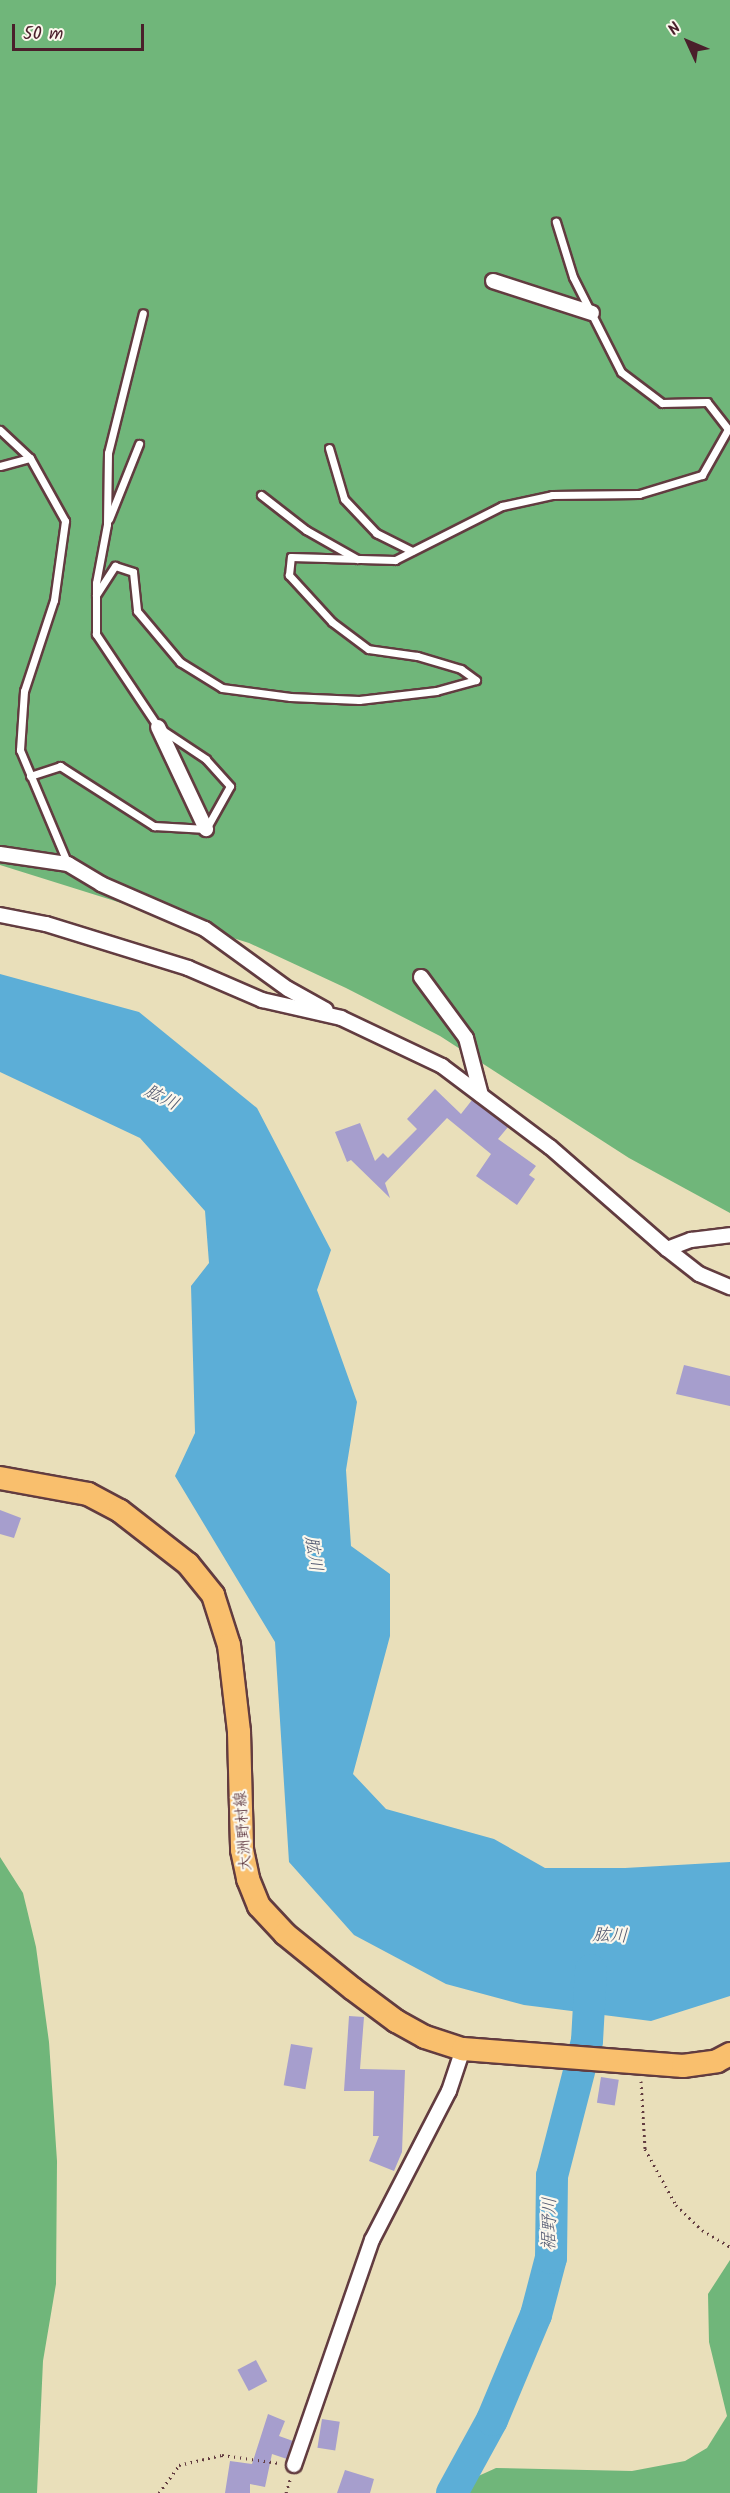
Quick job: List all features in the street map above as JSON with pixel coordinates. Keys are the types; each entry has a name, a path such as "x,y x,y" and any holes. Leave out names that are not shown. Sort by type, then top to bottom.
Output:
{"main road":[{"name":"大洲野村線","path":"0,1478 88,1494 120,1511 188,1564 213,1595 229,1645 239,1732 242,1850 248,1879 260,1906 285,1934 396,2021 425,2037 463,2049 601,2062 683,2066 717,2061 730,2054"}],"street":[{"path":"493,281 592,313"},
{"path":"158,727 206,829"},
{"path":"0,854 68,864 101,884 205,929 288,989 341,1018 442,1066 550,1147 699,1274 730,1287"},
{"path":"0,915 46,924 188,968 262,1000 341,1018"},
{"path":"421,977 466,1038 482,1095"},
{"path":"667,1249 691,1240 730,1235"},
{"path":"294,2465 372,2240 449,2091 463,2049"}],"lane":[{"path":"96,595 115,566 133,572 137,611 180,662 222,688 290,698 359,700 436,692 476,680 461,669 417,656 368,649 332,621 289,574 291,557 395,560 502,506 552,495 639,494 702,475 728,429 707,402 662,403 621,372 573,277 556,222"},
{"path":"30,776 60,766 154,826 206,829 230,786 206,759 158,727 96,634 96,595 107,524 108,453 143,313"},
{"path":"0,430 30,458 64,521 54,600 24,691 20,750 68,864"},
{"path":"107,524 139,444"},
{"path":"329,448 344,500 376,533 412,551"},
{"path":"0,466 30,458"},
{"path":"261,495 306,530 360,560"}],"path":[{"path":"640,2064 645,2149 676,2205 702,2230 730,2247"},
{"path":"159,2493 179,2466 222,2455 294,2465"}],"green space":[{"path":"0,0 730,0 730,1213 629,1158 440,1036 346,988 249,943 0,865"},
{"path":"0,1857 23,1893 36,1947 49,2042 57,2161 56,2284 43,2361 37,2493 0,2493"},
{"path":"730,2260 730,2493 441,2493 496,2468 632,2471 685,2461 707,2448 727,2416 709,2342 708,2294"}],"water":[{"name":"肱川","path":"0,974 139,1012 257,1108 331,1250 317,1290 357,1402 346,1470 351,1546 390,1574 390,1636 353,1774 386,1809 494,1839 545,1868 625,1868 730,1862 730,1996 651,2021 524,2005 446,1984 354,1935 289,1862 275,1642 175,1476 195,1433 191,1286 209,1263 205,1211 140,1138 0,1072"}],"building":[{"path":"435,1089 461,1114 472,1100 508,1127 498,1139 536,1166 529,1175 535,1179 517,1205 476,1176 491,1154 447,1118 385,1183 390,1198 351,1160 347,1162 335,1132 360,1123 375,1161 383,1153 388,1158 417,1129 407,1119"},
{"path":"684,1365 730,1376 730,1406 676,1394"},
{"path":"0,1510 21,1518 14,1538 0,1534"},
{"path":"349,2016 364,2017 360,2069 405,2070 402,2152 394,2171 369,2161 379,2136 373,2136 374,2091 344,2091"},
{"path":"291,2044 313,2048 305,2089 284,2085"},
{"path":"601,2077 619,2080 615,2105 597,2103"},
{"path":"256,2360 267,2381 249,2391 237,2370"},
{"path":"268,2414 285,2421 279,2436 293,2441 287,2459 272,2454 265,2487 250,2484 250,2493 225,2493 230,2461 252,2464"},
{"path":"322,2419 340,2422 335,2450 317,2448"},
{"path":"345,2470 374,2479 370,2493 337,2493"}],"waterway":[{"name":"裾野川","path":"452,2493 492,2420 536,2315 551,2258 552,2176 587,2041 591,1970"}]}
